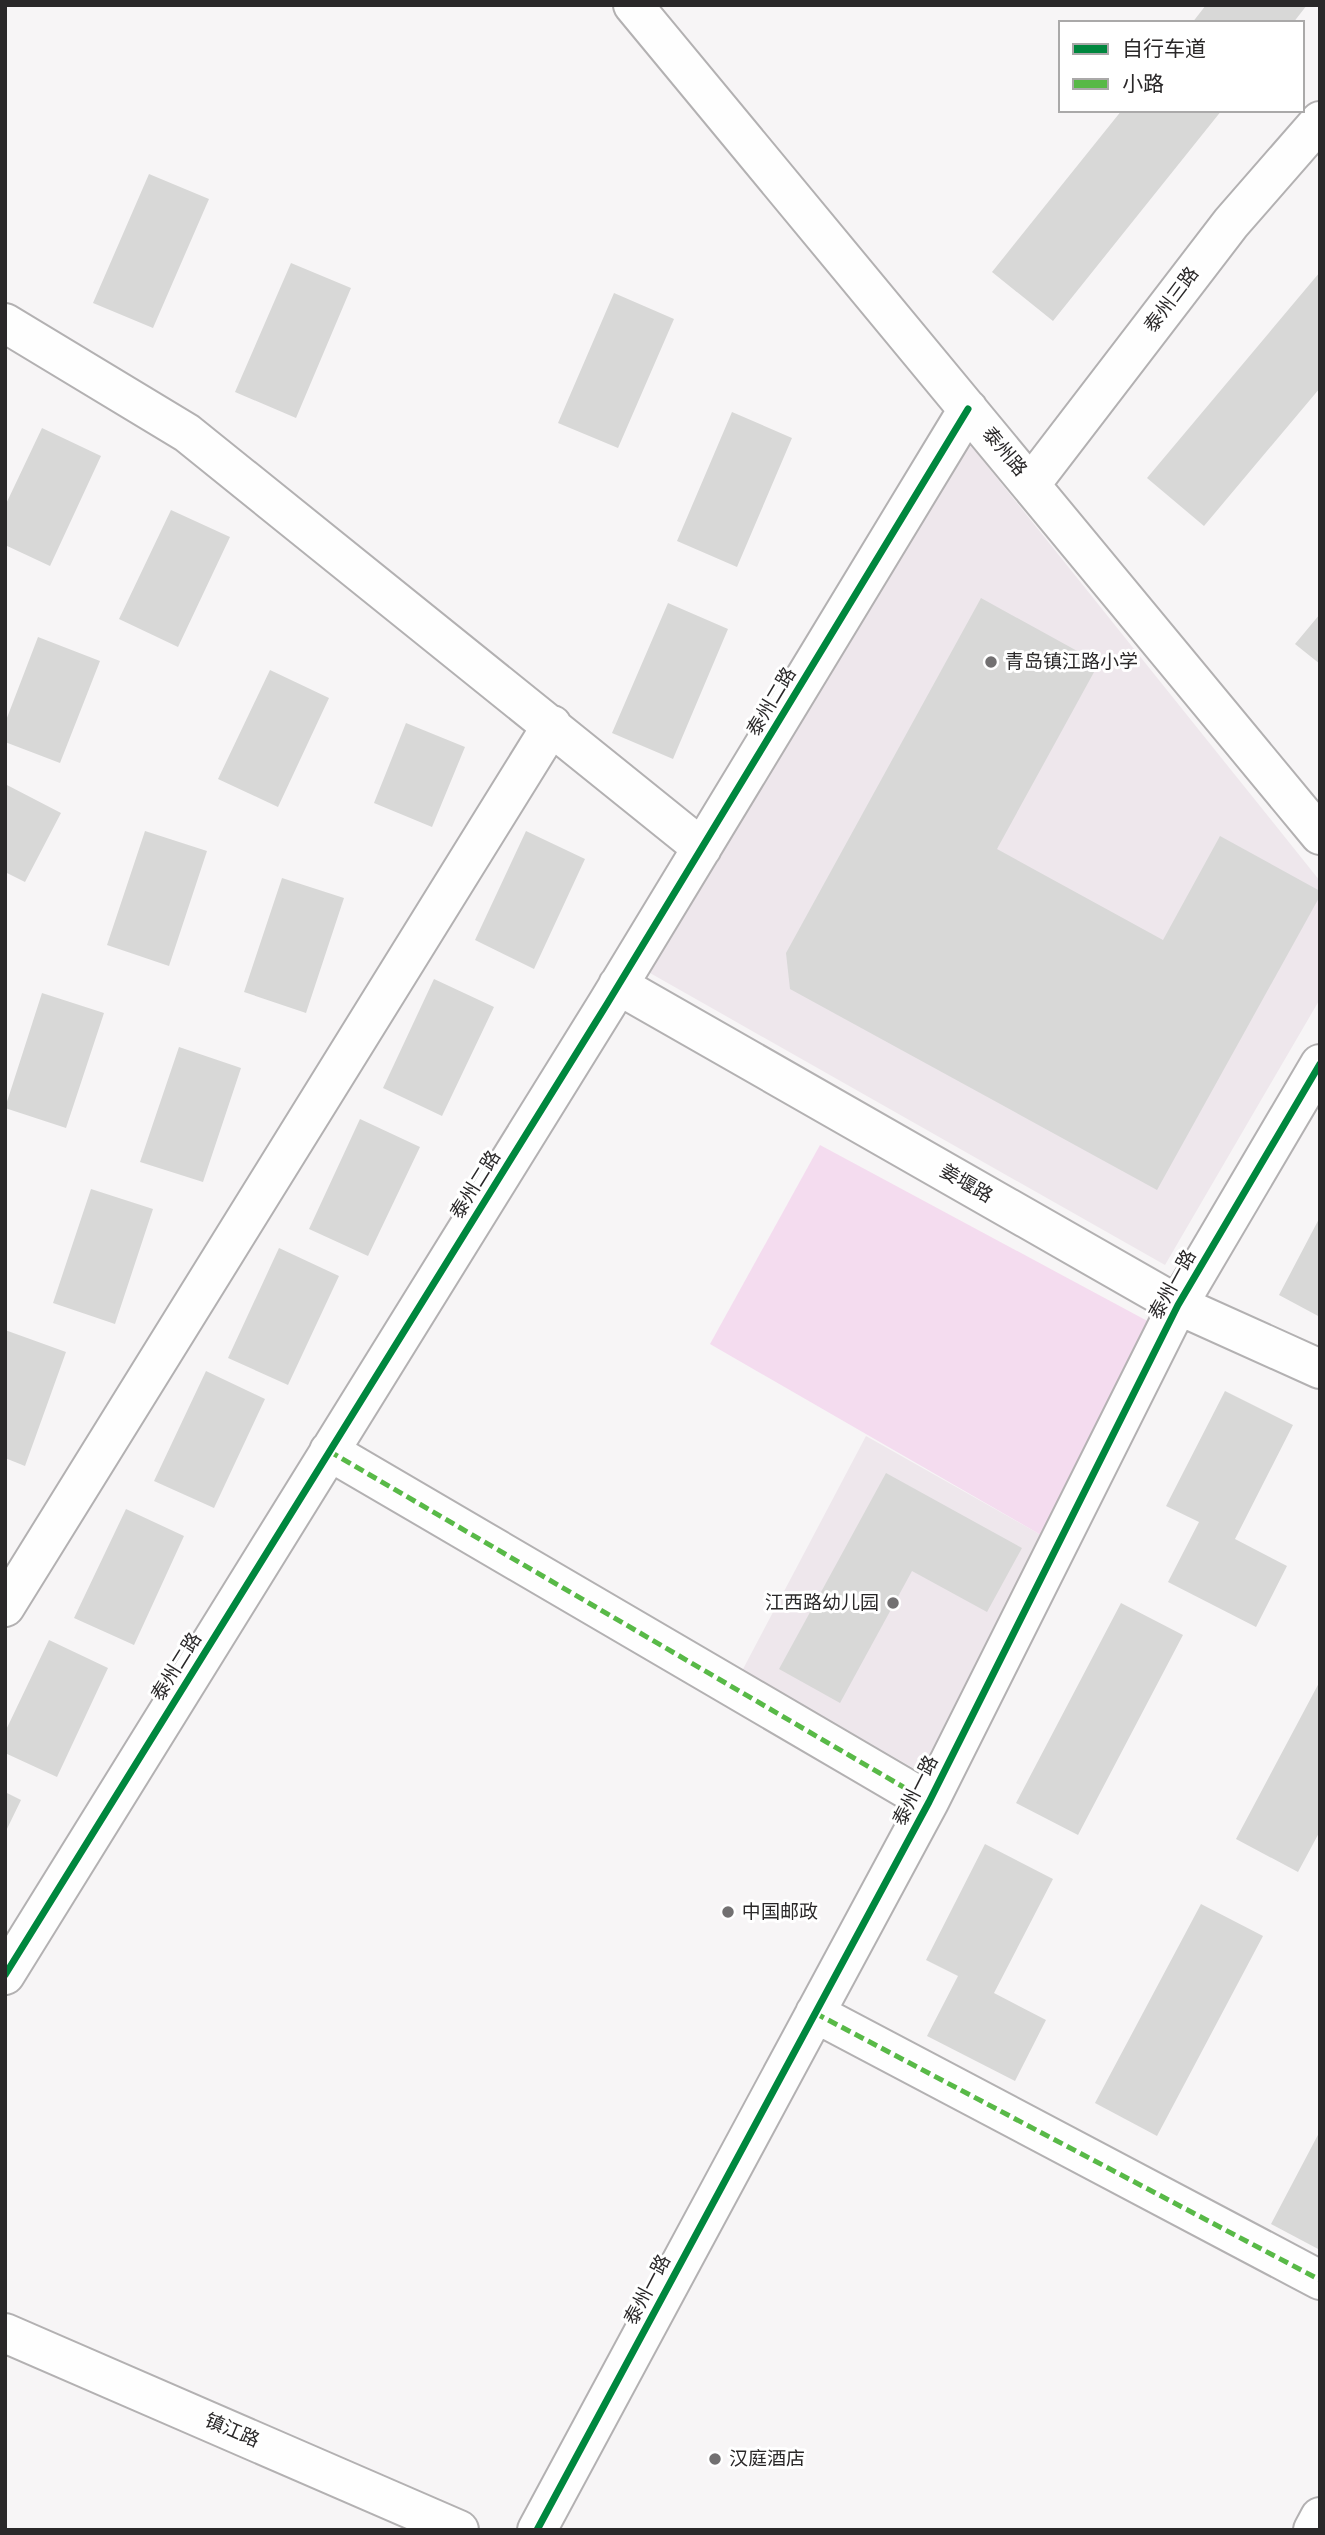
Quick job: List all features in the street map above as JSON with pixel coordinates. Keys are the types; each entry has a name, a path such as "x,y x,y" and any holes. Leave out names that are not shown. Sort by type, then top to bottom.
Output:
{"street":[{"name":"泰州路","path":"633,5 1320,835"},
{"name":"泰州三路","path":"1031,484 1231,223 1320,121"},
{"path":"5,323 187,433 702,848"},
{"name":"泰州二路","path":"5,1975 618,985 968,409"},
{"path":"5,1607 552,725"},
{"name":"姜堰路","path":"618,985 1178,1305 1320,1369"},
{"name":"泰州一路","path":"537,2530 929,1802 1178,1305 1320,1064"},
{"path":"329,1451 929,1802"},
{"path":"816,2013 1320,2280"},
{"name":"镇江路","path":"5,2333 459,2530"},
{"path":"1313,2530 1320,2517"}],"shaded area":[{"name":"青岛镇江路小学","path":"969,443 1320,881 1320,999 1165,1265 650,973"},
{"path":"820,1145 1153,1324 1041,1535 710,1344"},
{"name":"江西路幼儿园","path":"866,1436 1041,1535 924,1774 742,1671"}],"building":[{"path":"1206,5 1307,5 1295,21 1194,21"},
{"path":"1120,112 1220,112 1053,321 992,272"},
{"path":"149,174 209,199 153,328 93,303"},
{"path":"291,263 351,288 296,418 235,392"},
{"path":"1320,272 1320,388 1204,526 1147,478"},
{"path":"614,293 674,319 618,448 558,423"},
{"path":"732,412 792,438 737,567 677,541"},
{"path":"42,428 101,456 50,566 5,545 5,506"},
{"path":"171,510 230,537 178,647 119,619"},
{"path":"981,598 1099,663 997,849 1163,940 1220,836 1320,891 1320,896 1157,1190 790,989 786,953"},
{"path":"668,603 728,629 673,759 612,733"},
{"path":"1320,614 1320,664 1295,644"},
{"path":"38,637 100,661 60,763 5,742 5,723"},
{"path":"270,670 329,698 278,807 218,779"},
{"path":"406,723 465,747 432,827 374,803"},
{"path":"5,784 61,813 25,882 5,872"},
{"path":"145,831 207,851 169,966 107,945"},
{"path":"526,831 585,859 534,969 475,940"},
{"path":"282,878 344,898 306,1013 244,992"},
{"path":"434,979 494,1007 442,1116 383,1088"},
{"path":"42,993 104,1013 66,1128 5,1108"},
{"path":"179,1047 241,1068 203,1182 140,1162"},
{"path":"360,1119 420,1147 368,1256 309,1229"},
{"path":"91,1189 153,1209 115,1324 53,1303"},
{"path":"1320,1217 1320,1317 1279,1295"},
{"path":"279,1248 339,1276 288,1385 228,1358"},
{"path":"5,1330 66,1352 25,1466 5,1458"},
{"path":"206,1371 265,1399 214,1508 154,1481"},
{"path":"1225,1391 1293,1425 1235,1539 1287,1566 1256,1627 1168,1582 1199,1522 1166,1506"},
{"path":"886,1473 1022,1548 987,1612 912,1571 840,1703 779,1669"},
{"path":"126,1509 184,1536 134,1645 74,1618"},
{"path":"1121,1603 1183,1635 1078,1835 1016,1803"},
{"path":"49,1640 108,1668 57,1777 5,1753 5,1732"},
{"path":"1320,1681 1320,1831 1298,1872 1236,1839"},
{"path":"5,1792 21,1800 5,1833"},
{"path":"985,1844 1053,1879 994,1993 1046,2020 1015,2081 927,2036 958,1976 926,1960"},
{"path":"1201,1904 1263,1936 1157,2136 1095,2103"},
{"path":"1320,2131 1320,2250 1271,2224"}],"marked path":[{"path":"329,1451 929,1802"},
{"path":"815,2013 1320,2280"}],"cycle path":[{"path":"5,1975 607,1004 968,409"},
{"path":"537,2530 929,1802 1178,1305 1320,1064"}],"place":[{"name":"青岛镇江路小学","path":"991,662"},
{"name":"江西路幼儿园","path":"893,1603"},
{"name":"中国邮政","path":"728,1912"},
{"name":"汉庭酒店","path":"715,2459"}]}
